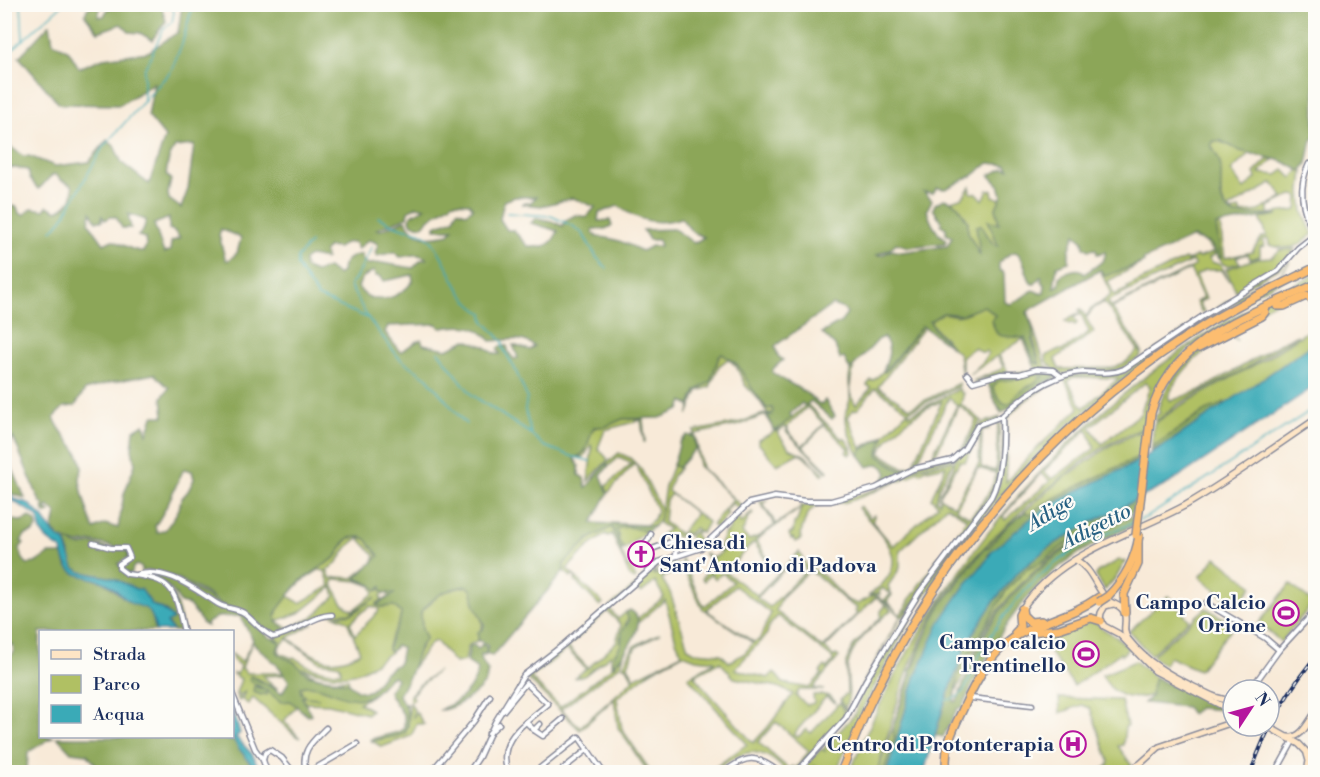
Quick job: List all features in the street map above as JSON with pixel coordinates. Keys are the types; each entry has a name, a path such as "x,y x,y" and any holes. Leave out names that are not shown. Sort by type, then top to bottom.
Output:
{"highway":[{"path":"843,772 879,685 910,629 964,546 1023,477 1081,420 1166,352 1230,310 1316,267"},
{"path":"843,772 883,686 936,594 968,549 1025,481 1084,423 1156,364 1229,315 1316,272"},
{"path":"1152,414 1168,382 1181,364 1199,348 1230,329 1316,285"},
{"path":"1125,617 1124,594 1138,564 1138,538 1152,414 1159,389 1181,359 1198,344 1228,325 1316,285"},
{"path":"1276,306 1284,306 1305,296 1312,299"},
{"path":"950,741 986,669 995,658 1019,638 1072,618 1103,599 1119,577 1138,538"},
{"path":"1000,649 1029,629 1103,599"},
{"path":"1022,609 1023,615 1030,622 1036,623 1062,616"},
{"path":"948,772 950,741 979,674 1005,641 1020,628 1019,615 1022,609"},
{"path":"1030,632 1069,626 1087,618 1101,621"}],"street":[{"path":"497,723 526,673 563,645 659,562 676,555 694,552 702,547 749,503 775,497 822,502 839,500 881,486 913,469 952,459 964,449 978,425 1002,416 1043,384 1061,376 1084,372 1113,373 1124,369 1213,309 1278,271 1298,248 1315,234 1305,215 1302,201 1303,179 1309,164"},
{"path":"967,374 973,382 1002,374 1020,374 1037,369 1053,370 1061,376"},
{"path":"797,772 846,718 866,680 919,593 996,489 1000,473 1002,416"},
{"path":"1022,609 1048,580 1076,560 1188,504 1316,419"},
{"path":"651,534 642,546 644,552 676,540 676,555"},
{"path":"93,543 109,548 126,548 130,557 119,564 119,568 127,574 162,581 169,587 177,599 184,630"},
{"path":"1084,555 1087,568 1103,599 1121,607 1128,638 1147,659 1158,668 1221,699"},
{"path":"641,562 648,560 654,567"},
{"path":"1076,560 1087,568"},
{"path":"136,575 149,572 169,576 209,596 217,604 242,612 273,637 284,635 322,616 332,615"},
{"path":"1103,599 1113,604"},
{"path":"1103,599 1100,615 1106,627 1112,629 1155,671 1221,707"},
{"path":"1206,603 1265,638 1279,650"},
{"path":"1259,678 1279,650 1316,610"},
{"path":"1112,629 1120,627 1125,617"},
{"path":"469,772 479,757 488,734 526,684 548,704 515,732 506,747 504,761 508,772"},
{"path":"431,772 474,721 490,696"},
{"path":"234,698 267,772"},
{"path":"971,698 1032,705"},
{"path":"1285,736 1296,737 1316,712"},
{"path":"526,722 543,736 563,719"},
{"path":"534,730 540,724"},
{"path":"1124,772 1140,764 1159,747 1221,725"},
{"path":"326,728 307,747 304,759 308,772 357,744"},
{"path":"1281,734 1299,744 1316,762"},
{"path":"534,772 578,737 603,772"},
{"path":"1281,737 1305,751 1309,761 1308,772"},
{"path":"1276,772 1292,743"},
{"path":"263,760 270,750 282,758 293,772"},
{"path":"559,772 587,750"},
{"path":"724,772 741,761 752,759 763,761 779,772"},
{"path":"1308,772 1316,767"}],"green space":[{"path":"93,4 101,5 98,17 104,16 108,8 161,5 166,21 152,40 140,33 129,32 121,24 98,32 85,15 87,9"},
{"path":"182,5 1315,5 1315,138 1312,140 1307,164 1301,171 1282,161 1240,151 1221,141 1214,141 1211,145 1220,163 1221,199 1228,210 1235,215 1278,215 1216,225 1221,258 1218,257 1211,244 1193,237 1143,260 1144,262 1106,276 1100,270 1028,311 1034,339 1032,340 1039,363 1035,363 1025,338 997,334 991,320 995,315 984,306 962,315 943,313 930,321 934,329 953,348 922,326 884,372 889,349 883,337 850,370 844,358 840,359 835,346 822,333 841,322 847,314 844,309 832,305 775,346 778,356 783,360 772,372 808,394 818,403 822,404 825,400 835,416 832,419 811,401 805,406 802,403 790,414 792,418 775,431 767,414 771,415 772,408 767,409 737,364 722,354 710,382 696,391 690,406 683,401 680,410 660,418 623,419 605,427 594,427 585,450 574,458 579,466 579,475 584,478 586,488 606,464 609,466 601,475 608,493 592,523 654,526 647,532 630,527 617,528 619,541 623,548 621,551 612,527 589,539 564,564 564,571 492,656 486,653 488,645 478,640 478,632 483,629 484,624 474,604 472,591 467,586 452,589 436,597 421,612 422,629 426,638 420,646 410,675 399,695 405,706 406,702 408,720 406,732 398,736 372,741 371,739 398,732 404,728 404,716 389,691 397,679 394,676 373,694 356,699 316,687 300,687 305,697 319,698 302,697 311,714 308,716 290,701 281,702 250,681 251,676 282,693 289,681 279,667 252,642 240,616 217,617 206,624 207,626 204,625 189,605 180,603 166,584 144,576 149,573 169,577 209,597 217,605 242,613 269,637 280,642 277,651 281,656 294,662 308,675 348,683 364,692 371,690 385,672 399,663 402,647 396,646 391,652 388,650 401,613 394,606 376,605 394,594 381,592 381,587 377,591 372,585 356,578 379,556 366,539 349,538 336,557 299,582 276,612 276,622 285,629 278,635 244,613 218,603 209,595 169,575 149,570 141,572 142,568 137,565 133,567 132,573 127,573 119,566 128,560 128,550 93,542 78,544 59,538 57,533 55,536 53,529 56,513 48,506 45,509 50,512 47,514 44,512 43,504 40,502 13,437 6,453 25,498 5,492 5,205 17,207 19,213 23,215 32,208 44,210 47,206 57,211 70,201 73,190 72,185 55,174 38,189 30,179 28,170 5,165 4,142 23,156 55,166 89,162 107,140 114,146 122,163 149,184 165,137 148,116 154,83 120,105 59,104 19,57 50,24 53,42 69,51 79,68 103,58 148,52 178,32","holes":["194,145 188,189 181,208 169,199 171,180 166,174 169,158 175,147","989,163 1006,165 1009,169 1004,168 989,175 999,185 1002,195 996,208 999,224 988,220 998,246 993,244 981,225 976,226 980,256 968,232 968,222 959,207 944,199 935,204 933,209 942,222 941,225 946,228 946,234 952,237 947,246 901,252 892,250 876,255 890,249 896,243 908,247 946,243 946,239 936,231 930,218 927,210 932,200 924,192 933,193 937,188 945,189 972,176","515,197 536,197 531,202 522,204 542,206 573,198 595,207 587,217 575,215 566,220 562,226 537,218 531,223 558,231 553,240 543,246 529,247 513,230 507,230 500,219 504,201","454,202 469,203 473,208 466,213 457,210 454,219 435,226 435,229 453,229 449,234 424,236 414,231 406,220 381,230 377,229 407,217 408,211 417,206 425,208 411,215 412,224 423,226 430,218","618,206 648,221 664,222 681,218 692,232 704,237 694,243 674,229 643,230 649,240 658,240 660,246 651,246 642,251 626,243 597,237 593,229 605,229 612,226 610,220 598,221 599,213","91,212 96,221 102,221 102,216 105,220 116,217 122,228 131,228 128,214 146,220 143,231 138,236 145,238 146,246 143,252 112,240 104,244 89,223","169,218 169,229 180,238 171,242 170,251 164,253 154,224","221,229 241,238 237,253 229,260 226,260 219,235","1075,234 1083,241 1084,247 1089,250 1096,249 1097,254 1105,252 1104,259 1095,267 1084,274 1081,270 1067,272 1060,276 1059,285 1054,288 1057,266 1069,262 1069,251","368,240 378,245 375,253 377,256 395,252 400,257 417,255 427,259 421,260 413,268 382,263 368,264 363,260 361,254 348,260 342,272 337,275 328,268 315,272 305,268 304,260 310,256 326,259 324,252 328,247 338,248 345,243 354,242 358,249","1016,252 1022,259 1032,284 1042,277 1041,281 1045,285 1044,292 1039,293 1034,290 1014,303 1005,302 1004,273 999,270 999,262","373,271 384,281 412,275 413,281 394,296 378,299 364,294 358,287 362,278","437,324 440,328 468,327 479,331 491,341 518,340 534,346 530,350 513,345 518,358 514,359 507,346 500,346 497,349 500,354 495,354 484,346 466,340 447,349 423,344 421,339 400,352 385,332 388,326","154,374 169,388 162,397 164,416 153,416 147,434 144,424 134,430 132,449 135,464 124,494 118,528 105,524 94,529 80,483 82,467 80,458 54,417 64,407 75,406 85,390","184,469 192,471 194,479 181,499 179,509 165,530 157,533 155,526"]},
{"path":"1214,141 1251,152 1231,171 1244,189 1256,178 1254,173 1269,158 1273,160 1259,173 1277,175 1284,170 1292,178 1298,172 1297,169 1303,171 1301,191 1303,212 1313,234 1298,245 1288,248 1269,245 1268,239 1263,240 1264,246 1260,247 1260,256 1250,259 1248,254 1236,257 1240,263 1227,266 1223,264 1218,257 1216,225 1220,225 1225,258 1252,252 1262,237 1267,236 1260,218 1275,215 1235,215 1228,210 1220,194 1217,163 1211,145","holes":["1273,183 1283,197 1259,211 1241,213 1239,209 1232,212 1229,208","1292,195 1298,196 1297,210 1268,214 1268,207"]},
{"path":"970,187 971,193 977,193 983,200 988,190 992,190 993,196 1000,199 996,208 999,225 989,221 999,247 993,244 981,225 981,258 968,232 968,221 959,207 951,201 963,197"},
{"path":"1193,237 1211,244 1218,256 1216,254 1209,258 1212,262 1221,265 1229,281 1222,270 1206,270 1196,275 1206,299 1199,302 1204,312 1202,313 1196,302 1203,298 1190,269 1112,308 1143,353 1140,351 1140,357 1121,369 1112,371 1077,371 1063,374 1046,361 1046,356 1057,350 1063,350 1089,332 1081,314 1074,317 1077,323 1075,325 1065,321 1080,313 1081,309 1085,316 1090,310 1110,296 1100,270 1106,276 1144,262 1108,281 1114,295 1185,259 1187,261 1214,252 1205,242","holes":["1192,261 1195,266 1111,307 1108,301","1104,302 1138,350 1126,362 1112,368 1059,369 1055,359 1094,332 1086,318 1094,308"]},
{"path":"1295,249 1282,266 1236,292 1226,269 1258,258 1272,257 1280,250"},
{"path":"1280,275 1282,280 1213,315 1153,356 1072,421 1029,463 961,545 918,605 864,706 836,772 819,772 814,766 810,772 800,772 821,749 825,751 824,748 856,713 860,697 908,612 997,491 1001,478 1004,419 1012,408 1053,380 1072,375 1125,373 1136,363 1225,303 1266,280 1278,278","holes":["1073,377 1119,378 1083,408 1068,381","1064,379 1079,408 1030,455 1006,482 1007,420 1032,396"]},
{"path":"1315,275 1315,281 1190,348 1171,367 1160,383 1152,401 1146,427 1113,442 1073,469 1022,511 975,557 948,591 917,647 898,700 877,772 850,772 879,707 912,645 950,585 992,528 1038,475 1088,425 1142,379 1242,312","holes":["1146,382 1150,387 1140,414 1102,444 1090,427","1087,429 1095,448 1052,479 1044,471","1041,473 1050,481 1005,520 1003,516"]},
{"path":"984,306 995,315 993,324 1001,333 1025,338 1035,363 1040,365 1028,311 1045,365 1051,369 1035,368 1023,339 999,355 1008,372 973,381 1002,369 1003,366 997,356 969,375 984,361 988,353 974,348 962,356 962,377 959,354 944,340 946,339 930,321 943,313 957,316"},
{"path":"922,326 923,329 878,387 910,408 959,383 959,386 909,411 909,415 959,389 962,394 964,393 961,404 982,421 966,446 955,458 902,470 877,454 883,437 861,450 859,455 849,435 846,419 850,398 849,378 850,371 854,369 850,387 856,405 871,388 867,385 871,380 873,381 889,368","holes":["875,388 908,411 884,435 861,448 848,417 853,410 858,409","949,398 957,405 930,460 917,463","942,401 913,465 904,468 880,453 898,429 915,415","959,405 976,420 969,436 957,453 933,460"]},
{"path":"1315,326 1315,343 1236,398 1151,452 1154,424 1180,406 1265,359"},
{"path":"1231,334 1237,341 1230,335 1193,361 1173,387 1168,397 1171,401 1200,390 1298,335 1245,369 1180,403 1155,422 1169,384 1186,362 1206,345"},
{"path":"722,354 737,364 766,408 772,408 774,412 770,414 766,411 745,385 736,366 728,359 719,366 710,387 698,391 688,415 696,391 710,382"},
{"path":"1037,370 1051,372 1058,376 1055,375 1038,386 1002,413 987,381 973,385 1002,374","holes":["1034,375 1044,376 1017,394 1012,402 1005,404 997,396 993,387 998,381 1021,379"]},
{"path":"1027,373 1055,377 1038,386 1002,413 1000,412 987,381"},
{"path":"1224,402 1224,405 1199,423 1153,449 1153,446 1202,413"},
{"path":"807,404 842,439 844,437 852,453 849,455 846,452 849,449 824,425 803,447 827,472 786,431 802,446 824,424 807,407 788,426 788,429 785,427 777,432 789,448 804,455 824,473 822,475 799,453 777,465 758,443 758,440 774,432 766,415 739,425 695,434 694,431 738,423 767,413 776,431"},
{"path":"1000,417 998,476 994,490 902,617 884,600 891,594 889,591 883,588 880,594 869,595 883,583 890,573 893,563 892,553 881,534 858,508 860,506 870,518 874,515 872,521 893,546 938,505 931,498 946,466 926,469 920,473 918,471 901,481 853,500 813,508 803,525 801,539 795,542 789,534 793,532 794,523 797,521 801,508 756,540 770,563 769,565 754,542 725,572 757,595 799,552 807,566 824,576 847,600 858,604 873,595 879,597 891,610 865,635 850,657 847,670 849,692 845,707 847,711 899,619 847,713 840,700 847,693 846,662 854,645 881,617 881,611 886,605 875,598 825,648 834,657 836,655 839,657 813,688 824,690 799,690 796,696 807,705 814,703 813,695 829,696 836,703 826,697 794,734 798,737 806,729 811,733 840,703 846,716 795,772 793,770 786,772 767,756 750,752 709,772 747,744 688,677 714,661 696,659 683,654 650,672 617,698 622,729 651,772 648,772 618,728 614,699 580,730 525,676 658,567 653,574 657,572 657,575 662,576 671,564 676,566 682,564 681,557 703,605 706,605 733,582 722,573 715,579 711,573 704,581 702,579 713,559 710,560 703,552 712,558 724,549 720,551 718,549 725,532 727,533 730,524 741,513 738,519 741,523 752,512 753,514 749,517 742,533 749,540 775,525 760,502 768,500 763,504 776,524 801,507 800,505 839,501 882,487 915,469 952,461 936,500 940,502 940,498 954,506 979,463 980,433 965,462 960,461 940,495 940,493 955,460 966,449 976,429 983,423","holes":["998,420 996,471 981,467 982,430 989,429 989,423","978,468 996,473 989,492 970,517 956,509","947,506 967,519 950,542 951,544 935,561 900,615 887,601 892,595 888,586 900,568 900,551","794,559 797,559 806,570 770,607 757,598","682,566 702,608 753,643 745,653 729,662 721,654 695,652 688,648 670,592 662,579","809,571 857,608 855,611 857,614 823,648 776,611 782,597","655,582 664,597 638,618 638,623 665,600 676,641 682,654 634,678 628,665 635,648 660,633 634,646 623,666 627,667 633,680 580,727 561,709 621,665 624,654 614,666 614,655 621,645 620,638 628,618 626,612 618,619 610,609 636,588 641,593","735,586 771,613 759,640 754,642 706,610","607,611 621,625 616,642 588,668 568,647","778,616 833,661 827,668 825,666 820,672 822,674 809,688 783,683 774,672 768,678 735,669 767,634 769,626","567,649 586,669 574,678 584,676 611,655 611,668 560,707 531,678","720,662 734,678 778,687 793,694 753,743 694,676","776,722 809,751 795,769 792,766 789,769 758,742"]},
{"path":"623,419 643,419 645,442 641,420 605,430 598,448 607,461 588,481 591,445 584,457 579,457 585,451 592,429"},
{"path":"1145,429 1142,458 1075,492 893,752 887,772 878,772 917,652 936,612 967,567 996,536 1061,480 1111,445"},
{"path":"695,434 702,468 742,507 739,509 732,503 725,512 728,514 716,528 712,525 733,499 699,466 695,440 692,435"},
{"path":"687,435 694,437 696,448 678,468 673,465 680,442"},
{"path":"884,437 878,455 899,470 912,467 883,484 881,482 887,474 884,468 879,464 868,467 859,455 861,450"},
{"path":"619,453 635,463 608,493 605,487 632,463 619,457 609,466 606,464"},
{"path":"1142,455 1142,458 1119,471 1075,492 1035,515 988,555 897,741 887,772 883,772 894,738 893,726 911,675 910,670 917,660 923,640 937,612 970,565 984,548 989,547 1008,525 1025,512 1031,514 1038,507 1062,494"},
{"path":"635,463 641,469 661,509 659,520 654,526 621,551 636,578 634,580 630,577 612,534 608,536 606,534 587,548 567,569 603,603 600,606 575,581 573,575 571,577 564,571 564,564 589,539 615,525 611,523 646,525 654,519 657,510"},
{"path":"673,465 680,468 673,476 668,491 708,522 702,533 698,531 695,534 698,540 693,543 689,536 697,530 695,528 687,535 685,532 677,538 674,534 665,539 662,534 669,529 659,523 665,486","holes":["671,494 696,513 680,534 664,522 666,500"]},
{"path":"1137,499 1136,509 1132,513 1081,535 1061,547 1043,561 1026,570 1006,591 962,666 958,675 954,702 957,701 979,645 992,622 1025,582 1066,549 1088,536 1136,515 1134,525 1080,552 1037,587 1007,624 962,708 958,708 943,737 935,735 967,642 994,601 1018,572 1049,547"},
{"path":"30,517 36,522 37,528 34,532 25,535 21,541 24,543 19,549 28,564 35,563 49,554 63,554 66,565 74,573 104,582 128,601 148,609 156,630 39,630 39,738 51,738 28,752 27,772 5,772 5,661 14,652 13,644 5,649 5,519 21,521"},
{"path":"1117,519 1055,555 1037,569 1004,602 975,649 957,690 957,675 989,618 1016,580 1026,570 1043,561 1065,544"},
{"path":"354,536 366,539 379,556 372,563 356,579 372,585 377,591 381,587 382,592 392,593 394,595 389,597 387,593 380,596 382,600 377,603 381,607 394,606 401,613 389,645 388,650 391,652 369,667 350,675 330,675 304,668 318,677 308,675 294,662 281,656 277,651 280,641 274,638 313,623 288,638 322,659 330,661 349,658 360,652 347,621 335,616 352,614 376,597 351,613 325,614 284,633 275,635 257,624 285,630 276,622 279,606 289,592 303,579 336,557 350,538","holes":["359,538 375,556 372,563 353,578 331,579 327,570","319,570 325,571 330,586 300,603 288,596 300,583","336,579 357,581 371,586 374,593 353,610 342,602 332,583","332,587 335,596 312,618 288,628 277,621 301,612","371,606 379,609 378,612 355,635 350,623","287,639 320,662 340,665 341,672 316,669 294,657 280,653 279,647"]},
{"path":"65,542 78,546 93,544 109,549 125,549 129,556 118,564 129,575 159,582 171,592 183,630 172,630 167,622 172,619 170,616 164,610 152,605 141,589 136,589 113,578 81,572 74,568"},
{"path":"1216,557 1253,586 1236,607 1200,577"},
{"path":"1119,560 1125,561 1117,576 1105,590 1096,576 1097,572"},
{"name":"Campo Calcio Orione","path":"1290,584 1313,603 1281,642 1259,623"},
{"path":"467,586 473,591 475,604 482,620 481,631 478,635 479,641 468,646 465,661 455,663 436,641 431,643 411,670 415,657 426,638 422,629 421,612 442,592"},
{"path":"1168,596 1189,620 1150,655 1129,631"},
{"path":"1206,608 1234,625 1199,670 1169,657 1164,665 1153,657 1154,654"},
{"path":"630,610 636,615 637,629 629,647 613,666 614,655 621,645 622,631 629,621 626,612"},
{"name":"Campo calcio Trentinello","path":"1089,621 1115,636 1128,649 1074,686 1039,638"},
{"path":"252,642 242,668 247,673 284,673 285,675 263,676 278,689 256,678 250,681 264,688 281,702 290,701 297,706 284,721 300,738 252,697 248,704 241,699 239,701 236,695 243,698 245,692 242,695 236,693 241,679 234,675 237,674 240,666 234,661 234,656 242,662"},
{"path":"482,644 487,647 485,655 481,654 488,671 483,686 465,700 440,710 465,694 472,684 478,669 467,662 470,646 474,645 478,649"},
{"path":"1135,661 1155,677 1152,695 1136,698 1122,696 1111,688 1102,675"},
{"path":"438,671 418,687 412,695 414,699 410,702 414,710 413,718 416,712 424,724 417,724 411,736 382,747 372,741 403,734 408,727 410,695 419,685"},
{"path":"318,677 348,679 348,683"},
{"path":"1155,677 1220,706 1221,710 1199,708 1191,714 1186,707 1144,703 1152,695"},
{"path":"311,685 349,696 372,695 359,703 371,710 367,714 329,704 304,703 300,687"},
{"path":"254,686 267,691 267,695 253,692"},
{"path":"1059,698 1121,700 1127,726 1123,745 1118,746 1132,766 1118,772 1098,772 1108,766 1109,761 1090,708 1082,705 1060,713"},
{"path":"58,738 229,738 233,739 256,772 104,772 87,754 71,752"}],"water":[{"name":"Adige","path":"1315,343 1315,386 1168,484 1090,523 1049,547 1018,572 994,601 967,642 944,705 924,772 887,772 915,678 941,620 992,551 1035,515 1075,492 1131,465 1171,441"},
{"path":"10,498 28,503 43,517 55,535 65,542 74,568 81,572 113,578 136,589 141,589 152,605 164,610 173,619 167,623 172,630 156,630 150,612 146,609 131,603 106,583 78,575 68,568 62,550 42,534 39,518"},
{"path":"234,713 240,733 236,737 252,754 261,772 256,772 233,739 230,741 226,738 234,738"}],"waterway":[{"path":"21,4 23,40"},
{"path":"4,57 63,4"},
{"path":"144,102 144,70 163,30 172,22 174,12 170,4"},
{"path":"52,231 63,218 103,147 171,71 182,44 193,4"},
{"path":"1311,4 1316,6"},
{"path":"507,213 551,216 573,226 583,234 597,258 607,268"},
{"path":"378,217 396,226 426,235 436,247 459,289 473,307 483,313 484,321 503,342 503,348 527,397 525,410 531,434"},
{"path":"310,243 297,258 297,266 318,297 368,318"},
{"path":"372,246 350,286 368,318 400,359 427,378 466,424"},
{"path":"438,351 472,395 531,434 544,446 590,461"},
{"name":"Adigetto","path":"1140,520 1316,407"},
{"path":"4,487 8,488 13,500"},
{"name":"Adigetto","path":"946,700 959,696 967,686 986,644 1006,613 1030,585 1080,546 1135,522"}],"railway":[{"path":"1251,772 1278,711 1316,656"}],"place":[{"name":"Chiesa di Sant'Antonio di Padova","path":"641,554"},
{"name":"Campo Calcio Orione","path":"1286,613"},
{"name":"Campo calcio Trentinello","path":"1086,654"},
{"name":"Centro di Protonterapia","path":"1073,744"}]}
